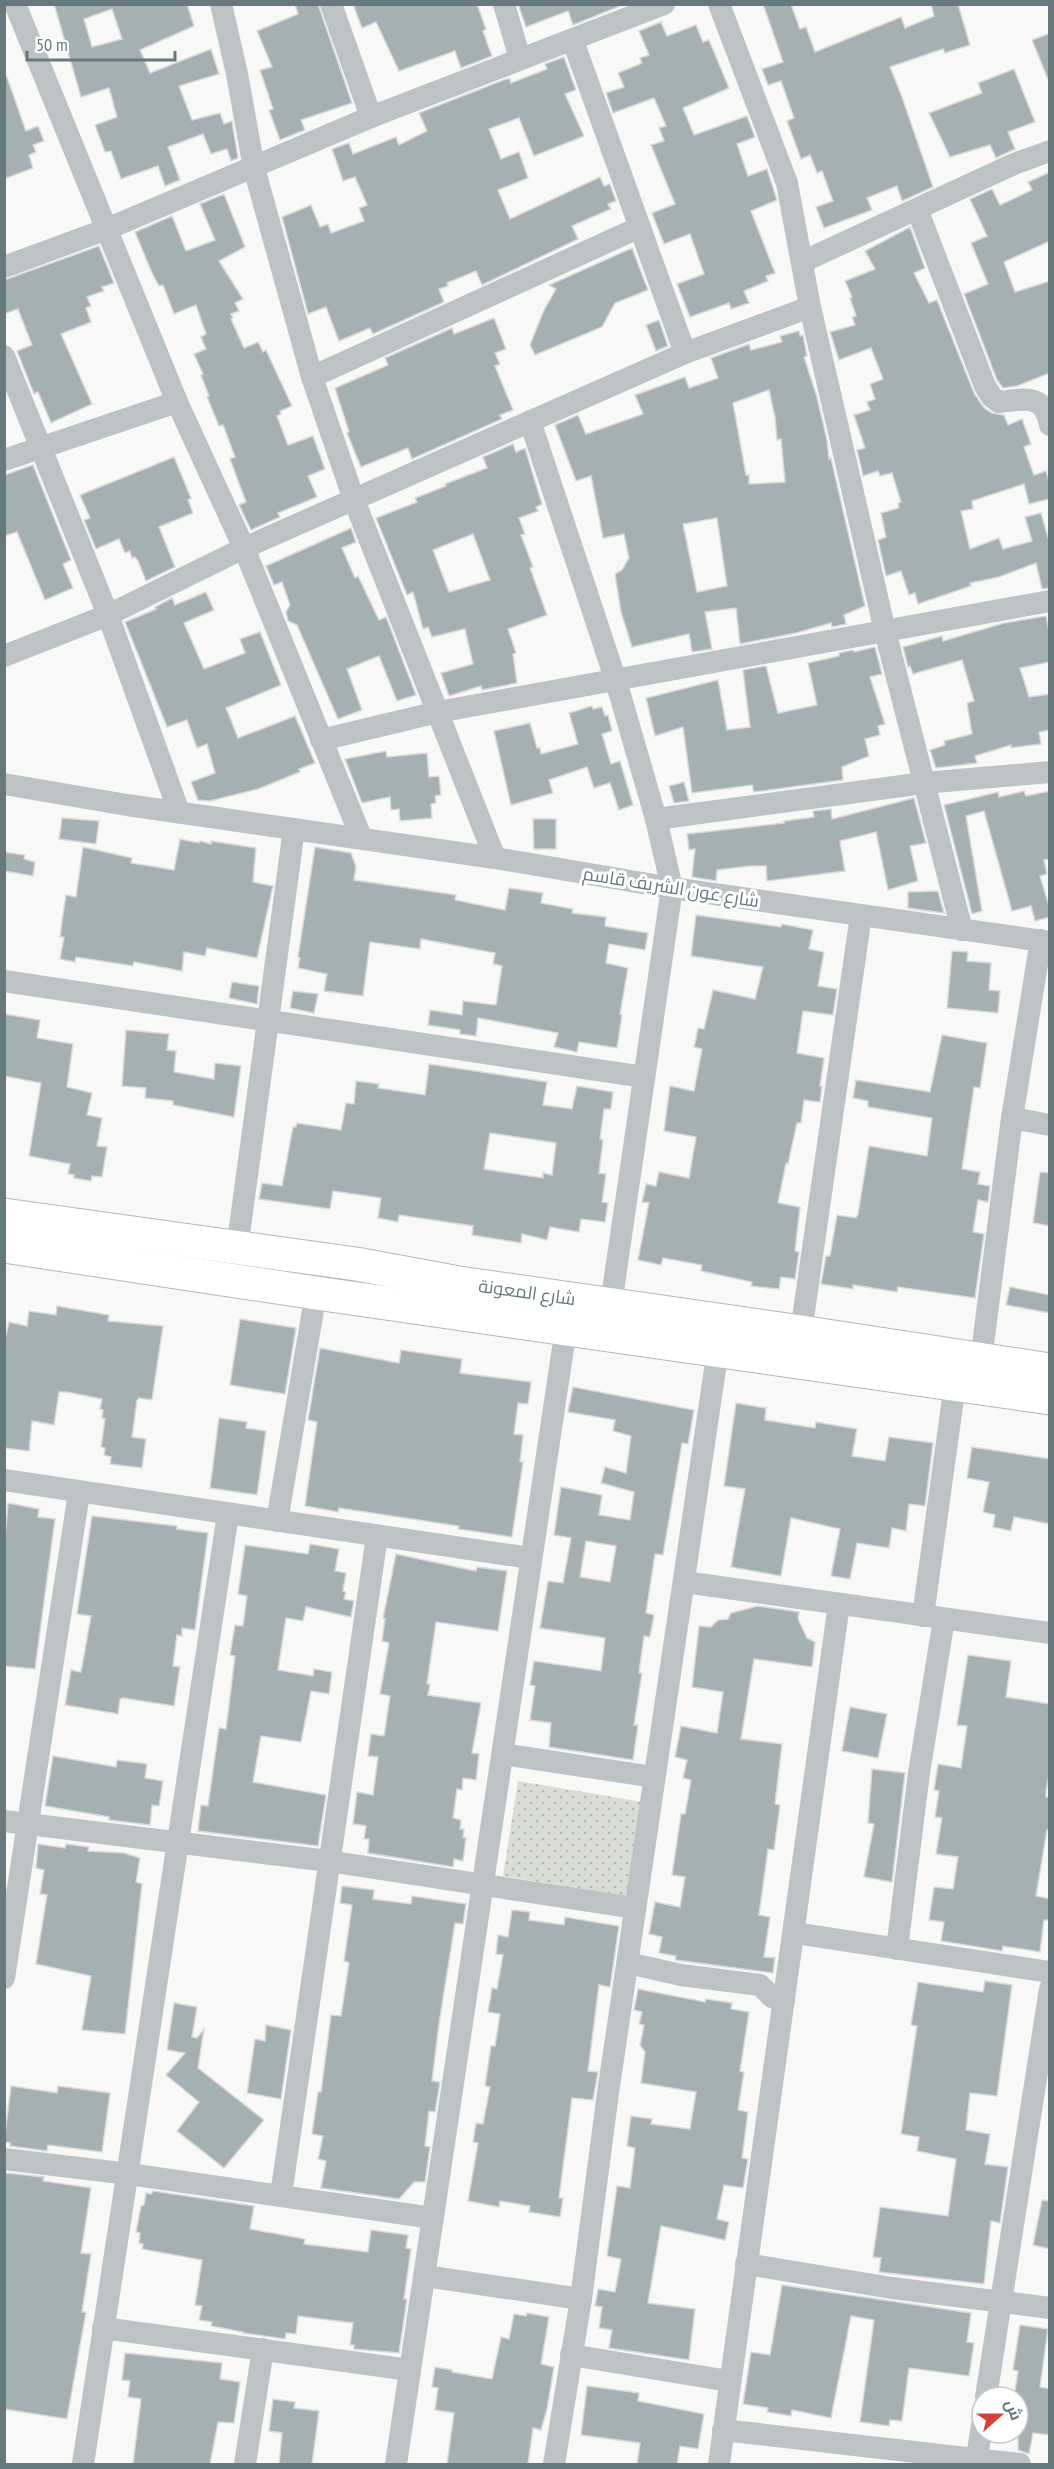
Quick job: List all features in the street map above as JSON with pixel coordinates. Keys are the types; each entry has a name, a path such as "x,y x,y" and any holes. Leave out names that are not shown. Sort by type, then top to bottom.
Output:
{"highway":[{"name":"شارع المعونة","path":"4,1215 356,1264 459,1283 1050,1370"},
{"name":"شارع المعونة","path":"4,1246 1050,1398"}],"street":[{"path":"15,4 177,402 244,548 361,837"},
{"path":"221,4 237,74 254,168 312,377 354,500 495,858"},
{"path":"331,4 371,117"},
{"path":"504,4 520,59"},
{"path":"4,267 107,229 371,117 664,4"},
{"path":"719,4 787,183 810,307 885,630 962,930"},
{"path":"573,41 685,353"},
{"path":"802,262 1014,164 1050,151"},
{"path":"917,209 985,387 999,402 1028,398 1040,403 1048,414 1050,424"},
{"path":"312,377 640,227"},
{"path":"4,656 108,615 244,548 685,353 810,307"},
{"path":"4,356 108,615 179,812"},
{"path":"4,460 177,402"},
{"path":"530,421 616,681 656,819 672,888 611,1304"},
{"path":"321,740 438,712 1050,601"},
{"path":"656,819 924,783 1050,772"},
{"name":"شارع عون الشريف قاسم","path":"4,784 179,812 361,837 672,888 1045,941"},
{"path":"237,1249 294,829"},
{"path":"801,1332 861,915"},
{"path":"981,1360 1012,1118 1045,941"},
{"path":"4,981 644,1077"},
{"path":"1012,1118 1050,1125"},
{"path":"277,1521 316,1293"},
{"path":"396,2464 566,1328"},
{"path":"554,2464 572,2355 654,1777 718,1349"},
{"path":"897,1949 919,1773 955,1384"},
{"path":"4,1480 79,1493 530,1558"},
{"path":"4,1978 79,1493"},
{"path":"83,2464 228,1514"},
{"path":"281,2195 377,1536"},
{"path":"684,1582 1050,1633"},
{"path":"719,2464 840,1604"},
{"path":"503,1754 654,1777"},
{"path":"4,1821 328,1861 636,1908"},
{"path":"795,1933 1050,1972"},
{"path":"628,1964 681,1975 760,1985 771,1997 784,2001"},
{"path":"988,2385 1050,1989"},
{"path":"4,2159 129,2174 433,2218"},
{"path":"746,2264 892,2288 1050,2308"},
{"path":"425,2276 580,2299"},
{"path":"104,2328 410,2370"},
{"path":"245,2464 263,2349"},
{"path":"572,2355 729,2381"},
{"path":"723,2430 977,2462 1020,2464"},
{"path":"977,2462 979,2445"}],"shaded area":[{"path":"518,1781 643,1802 628,1897 503,1876"}],"building":[{"path":"54,4 187,4 194,26 140,50 150,73 211,49 219,74 179,86 192,120 220,113 224,124 232,121 238,158 231,161 227,149 211,154 203,134 168,147 180,180 165,186 158,166 121,179 111,151 105,152 95,125 117,117 109,88 81,97","holes":["112,9 122,39 92,47 84,19"]},
{"path":"295,4 318,4 352,103 301,120 305,130 280,140 269,110 273,109 260,70 272,67 257,31 298,14"},
{"path":"353,4 477,4 492,56 461,68 455,51 399,71 376,22 362,28"},
{"path":"518,4 625,4 573,25 568,11 526,27"},
{"path":"763,4 791,4 800,29 806,27 815,52 901,17 905,28 934,16 931,4 958,4 970,45 945,53 943,49 890,67 933,187 902,201 897,186 867,198 872,210 824,228 816,207 833,201 822,171 817,173 810,155 801,159 787,121 794,118 781,81 768,85 762,69 783,62"},
{"path":"661,22 667,36 696,25 703,42 709,40 729,88 683,108 694,135 747,116 755,137 737,144 748,176 767,169 777,200 751,211 775,273 766,276 768,281 744,291 749,303 731,309 729,303 690,317 677,284 704,274 690,234 664,244 652,213 675,204 651,145 664,141 659,128 666,126 654,98 613,113 606,93 624,87 618,73 642,63 640,58 649,55 639,31"},
{"path":"1050,33 1050,81 1049,82 1032,40"},
{"path":"564,57 576,90 565,94 584,136 534,156 519,118 489,129 501,159 519,152 528,178 498,190 510,219 600,177 604,186 610,184 616,201 608,204 611,209 572,226 578,239 482,285 476,271 447,283 448,286 439,289 444,302 373,334 370,328 339,341 326,307 308,314 282,217 311,205 320,227 328,224 331,233 364,221 359,208 367,205 355,177 343,181 332,149 349,143 353,154 396,137 399,145 427,131 419,113 506,79 510,79 511,83 547,69 545,64"},
{"path":"1014,69 1035,122 1008,132 1015,149 996,158 990,145 950,157 929,113 982,93 978,83"},
{"path":"4,77 7,77 26,131 38,126 44,141 33,145 36,152 29,155 33,168 4,179"},
{"path":"1050,172 1050,241 1004,262 1015,292 1050,281 1050,373 1017,386 1003,388 997,380 964,294 988,284 971,243 987,236 970,199 992,189 1000,205 1032,190 1028,182"},
{"path":"224,194 245,247 219,261 243,299 235,303 239,311 231,314 233,318 231,319 244,348 258,342 263,352 266,350 292,406 280,411 281,414 277,416 288,445 313,436 325,469 308,476 317,497 278,513 280,517 251,530 239,505 246,502 230,459 235,457 223,425 219,426 207,397 209,396 201,375 203,374 194,354 206,349 201,337 206,334 196,305 174,314 163,285 159,286 152,273 135,232 172,216 186,251 215,240 200,204"},
{"path":"910,227 925,268 914,273 929,303 937,300 974,393 984,408 992,413 1004,415 1008,425 1022,419 1031,444 1024,447 1034,475 1046,471 1050,484 1050,499 1029,504 1024,484 972,501 973,509 961,511 970,549 999,538 1003,549 1032,541 1025,517 1041,513 1050,544 1050,588 1042,589 1036,563 999,577 970,583 971,586 918,604 915,593 909,595 901,571 886,576 878,540 886,537 881,513 899,508 898,503 901,502 892,473 880,476 878,471 863,476 857,450 865,448 854,415 870,410 867,402 875,399 870,384 883,379 871,348 839,360 830,332 855,325 852,317 856,316 850,298 852,297 845,281 875,269 865,251"},
{"path":"99,246 114,283 102,287 104,291 87,297 91,306 86,308 91,322 61,334 92,404 51,423 38,392 34,394 17,351 32,345 18,309 4,314 4,280"},
{"path":"632,248 648,290 615,303 602,327 535,355 530,345 544,310 556,289 549,285"},
{"path":"494,318 506,349 495,353 500,364 495,366 513,410 500,415 502,419 412,459 408,448 361,467 347,433 349,432 335,388 388,365 385,358 452,328 454,334"},
{"path":"659,320 668,346 656,351 646,325"},
{"path":"799,331 800,336 803,335 807,356 804,357 817,397 829,459 831,458 865,606 844,615 846,624 832,627 831,623 796,633 740,644 736,608 705,612 712,649 692,652 689,634 632,647 621,612 615,574 622,570 629,558 624,534 603,538 591,476 576,481 555,425 578,415 586,434 643,414 635,395 685,377 689,388 718,378 711,358 749,344 751,350 782,342 780,336","holes":["769,390 777,440 781,439 785,482 749,484 733,403","717,518 727,586 697,592 683,524"]},
{"path":"513,444 516,452 525,448 542,504 536,507 538,511 519,518 525,534 521,535 547,615 508,629 516,653 513,654 517,683 482,690 481,686 449,696 441,673 473,664 465,629 432,637 428,627 423,629 413,592 407,595 376,518 417,502 415,498 446,486 445,484 487,468 483,457","holes":["473,534 490,580 449,592 433,550"]},
{"path":"174,457 191,498 188,500 193,513 159,527 175,567 146,581 138,561 135,557 132,558 130,551 125,553 119,539 96,549 84,520 90,518 80,495"},
{"path":"33,465 71,560 63,564 73,588 45,600 17,532 4,536 4,475"},
{"path":"351,528 356,542 342,548 355,578 358,576 379,620 386,617 416,695 397,701 379,656 347,669 362,710 338,719 297,625 288,621 286,612 290,605 282,582 274,585 266,566"},
{"path":"206,592 214,610 184,623 204,669 245,653 240,639 260,632 281,685 226,708 238,738 295,716 315,763 299,769 300,772 258,789 210,801 198,800 191,782 215,773 207,744 197,748 187,720 167,727 125,622 156,609 155,607 172,598 175,605"},
{"path":"1046,616 1050,636 1050,662 1020,668 1029,697 1050,694 1050,730 1039,732 1041,744 1011,748 1011,745 975,756 977,763 936,768 930,750 945,745 944,741 972,734 967,703 974,701 962,660 913,674 910,666 908,667 903,647 942,636 943,641 1004,623"},
{"path":"875,647 882,674 870,677 885,724 878,726 880,735 865,739 869,756 842,767 843,780 754,792 752,785 692,793 683,727 655,736 646,698 718,680 727,730 750,727 743,670 766,666 778,713 817,705 808,663 839,656 839,653"},
{"path":"592,706 593,709 602,707 605,716 608,715 612,731 602,734 611,764 620,761 633,805 619,810 610,783 594,788 587,767 549,780 553,793 511,805 494,731 530,723 541,754 578,744 569,713"},
{"path":"386,751 387,757 427,753 429,777 439,776 441,795 435,796 436,803 431,804 432,818 400,821 399,809 391,810 390,797 362,803 345,759"},
{"path":"684,782 689,801 674,803 669,786"},
{"path":"1024,791 1026,796 1050,791 1050,859 1044,860 1047,874 1040,876 1050,909 1050,917 1035,921 1031,906 1012,911 984,811 966,816 982,911 972,914 944,805 998,792 999,797"},
{"path":"914,798 926,843 910,846 918,881 888,890 876,832 840,841 845,871 767,881 766,866 751,866 717,870 716,881 692,877 695,849 689,850 687,834 784,823 784,821 814,817 813,811 831,809 832,819"},
{"path":"62,818 99,821 96,844 59,839"},
{"path":"533,819 556,819 556,849 534,849"},
{"path":"180,839 256,848 253,882 273,886 257,958 207,948 205,956 184,952 182,971 134,962 133,966 76,957 75,962 60,959 64,937 60,937 66,895 76,897 83,847 132,858 131,863 174,870"},
{"path":"315,847 351,853 356,867 354,880 456,895 455,900 505,910 509,888 543,893 541,903 573,909 572,913 606,917 605,926 648,933 645,950 609,944 606,963 628,968 617,1048 579,1042 577,1052 554,1047 558,1033 478,1018 476,1036 460,1034 460,1030 428,1025 430,1010 462,1015 463,1001 496,1005 502,966 493,964 495,953 421,939 420,949 370,942 363,996 324,991 327,974 298,968"},
{"path":"4,852 25,855 24,859 35,862 33,876 4,871"},
{"path":"938,891 944,913 908,908 908,892"},
{"path":"696,915 781,927 782,924 813,930 809,949 824,952 818,986 837,989 833,1015 803,1011 797,1053 824,1058 820,1086 822,1086 820,1102 804,1100 801,1123 797,1123 788,1164 786,1163 778,1203 800,1207 795,1251 799,1252 795,1279 781,1277 779,1289 751,1286 752,1282 701,1271 702,1265 663,1258 661,1265 638,1260 649,1203 642,1202 646,1184 656,1186 659,1172 689,1178 696,1137 664,1131 670,1086 694,1091 702,1049 694,1047 698,1028 704,1029 713,990 755,999 763,967 691,956"},
{"path":"952,951 968,952 967,961 991,963 989,990 1000,991 998,1013 947,1008"},
{"path":"232,982 259,986 257,1004 229,998"},
{"path":"293,991 318,994 314,1013 290,1008"},
{"path":"4,1014 40,1020 37,1038 73,1044 67,1087 92,1093 87,1115 102,1118 97,1146 107,1147 102,1177 92,1176 91,1181 74,1178 74,1175 68,1174 70,1164 29,1156 41,1083 4,1076"},
{"path":"126,1030 169,1034 167,1050 176,1051 174,1072 214,1079 215,1063 241,1066 234,1117 173,1105 173,1101 145,1098 146,1088 122,1086"},
{"path":"942,1035 987,1043 980,1088 974,1087 962,1169 980,1172 978,1184 990,1186 988,1202 978,1200 973,1232 984,1234 975,1298 898,1287 897,1292 853,1285 853,1289 821,1284 826,1256 830,1256 837,1215 856,1218 858,1214 869,1146 927,1156 932,1118 868,1107 868,1101 853,1098 856,1080 930,1092"},
{"path":"429,1064 547,1082 543,1105 572,1109 577,1086 613,1092 611,1109 604,1109 600,1139 603,1140 599,1173 606,1174 602,1202 608,1203 605,1222 581,1219 579,1232 550,1227 547,1240 522,1234 521,1243 472,1235 473,1226 399,1215 398,1222 378,1218 381,1198 333,1191 330,1209 259,1199 262,1183 282,1186 293,1127 296,1127 297,1123 341,1130 346,1103 354,1104 356,1081 379,1084 378,1088 425,1095","holes":["490,1133 556,1143 552,1175 543,1173 543,1178 484,1169"]},
{"path":"1040,1172 1050,1173 1050,1226 1033,1223"},
{"path":"1010,1287 1050,1295 1050,1313 1006,1305"},
{"path":"57,1306 109,1315 108,1321 163,1326 152,1400 139,1398 137,1400 132,1437 146,1439 142,1468 110,1464 111,1457 104,1455 105,1448 101,1447 105,1419 102,1418 103,1410 100,1409 102,1399 67,1392 59,1392 54,1425 32,1421 29,1451 4,1448 4,1343 9,1322 27,1326 29,1311 56,1315"},
{"path":"240,1319 296,1328 285,1394 230,1385"},
{"path":"320,1348 399,1363 401,1350 462,1359 460,1373 531,1382 528,1404 518,1403 514,1434 523,1435 520,1462 523,1462 512,1537 458,1529 459,1526 339,1508 338,1512 305,1506 317,1422 308,1420"},
{"path":"573,1387 694,1410 688,1444 682,1443 663,1555 655,1554 646,1613 654,1615 650,1637 644,1636 639,1673 642,1673 634,1725 638,1725 633,1760 549,1747 551,1723 530,1720 535,1686 530,1685 534,1661 601,1671 605,1638 540,1628 548,1581 563,1583 571,1538 554,1535 561,1487 602,1495 599,1515 630,1520 634,1492 601,1483 605,1467 626,1473 631,1436 613,1431 615,1420 568,1412","holes":["586,1541 616,1546 610,1582 580,1577"]},
{"path":"736,1403 766,1408 765,1420 815,1428 816,1422 857,1429 852,1456 885,1461 889,1437 933,1443 925,1506 909,1504 906,1531 892,1528 889,1548 857,1543 850,1579 831,1576 840,1529 791,1518 781,1576 731,1567 745,1489 724,1486"},
{"path":"219,1418 247,1422 246,1428 266,1431 257,1495 210,1488"},
{"path":"972,1447 1050,1459 1050,1524 1014,1517 1011,1531 993,1527 995,1515 983,1512 989,1482 967,1478"},
{"path":"8,1503 39,1509 38,1517 55,1519 35,1669 4,1666 4,1552"},
{"path":"92,1516 177,1526 177,1529 208,1533 195,1630 182,1628 182,1636 177,1635 173,1666 180,1667 174,1706 123,1698 120,1699 118,1714 65,1705 71,1670 81,1672 91,1616 77,1614"},
{"path":"310,1544 339,1549 335,1571 346,1573 343,1591 346,1592 344,1599 354,1601 351,1617 306,1607 303,1621 286,1618 278,1670 313,1676 314,1669 332,1672 329,1694 311,1691 301,1742 261,1736 253,1782 326,1795 318,1846 198,1831 201,1805 208,1806 219,1728 226,1729 235,1656 230,1655 235,1625 243,1626 247,1596 238,1594 245,1545 308,1554"},
{"path":"396,1554 476,1571 477,1567 507,1571 498,1631 436,1622 427,1684 430,1684 428,1695 481,1703 472,1753 479,1754 476,1780 463,1778 462,1790 457,1789 453,1818 461,1820 460,1829 464,1829 463,1837 466,1838 463,1861 454,1859 453,1867 368,1853 369,1839 364,1839 366,1826 353,1824 357,1792 373,1795 378,1757 368,1756 371,1734 384,1736 390,1696 380,1694 389,1643 382,1641 385,1619 383,1618"},
{"path":"758,1606 799,1612 798,1619 807,1638 815,1642 812,1667 754,1659 741,1739 782,1744 775,1804 780,1805 774,1850 768,1849 759,1915 770,1917 764,1957 775,1958 773,1973 675,1960 676,1956 659,1953 662,1937 649,1934 655,1902 680,1907 685,1877 672,1875 681,1814 685,1814 691,1780 683,1778 687,1760 675,1757 681,1726 717,1733 723,1692 692,1687 699,1626 711,1627 718,1620 728,1619 731,1613"},
{"path":"968,1655 1011,1661 1006,1697 1050,1704 1050,1770 1046,1797 1050,1797 1050,1830 1047,1830 1036,1896 1050,1899 1050,1920 1044,1920 1040,1952 1003,1946 1002,1951 941,1941 944,1922 929,1920 934,1887 953,1889 958,1857 936,1854 942,1818 935,1817 939,1791 934,1790 938,1764 961,1768 967,1726 957,1725"},
{"path":"850,1707 887,1714 878,1758 842,1751"},
{"path":"53,1756 116,1767 117,1760 147,1764 145,1778 163,1781 159,1806 152,1805 150,1825 109,1820 109,1817 45,1806"},
{"path":"872,1769 905,1773 892,1882 864,1877 874,1824 868,1823"},
{"path":"38,1844 65,1848 66,1844 89,1847 88,1851 124,1853 140,1858 136,1882 142,1884 125,2034 82,2030 91,1976 36,1964 47,1895 40,1894 44,1870 36,1868"},
{"path":"342,1886 374,1890 373,1899 411,1904 412,1896 466,1904 463,1924 455,1923 439,2024 432,2081 440,2082 435,2112 429,2111 425,2146 430,2147 425,2182 414,2182 399,2199 321,2188 326,2161 318,2159 323,2136 312,2134 318,2092 321,2092 331,2015 341,2016 349,1963 344,1961 352,1905 340,1903"},
{"path":"512,1910 530,1912 529,1920 564,1925 565,1917 619,1926 610,1987 599,1985 588,2071 598,2072 593,2100 572,2098 559,2198 563,2198 560,2217 529,2212 530,2206 500,2201 499,2207 468,2201 478,2143 473,2142 476,2123 483,2124 490,2087 485,2086 491,2046 495,2046 500,2014 488,2012 492,1988 497,1989 503,1955 496,1954 498,1935 508,1937"},
{"path":"985,1981 1012,1985 997,2096 970,2093 966,2130 990,2134 985,2164 1008,2167 1000,2223 991,2221 984,2284 879,2272 881,2258 873,2257 880,2207 948,2216 956,2159 917,2151 919,2137 901,2134 917,2026 911,2025 918,1982 983,1992"},
{"path":"638,1989 705,2002 706,1999 732,2003 731,2009 749,2012 740,2071 744,2072 738,2110 748,2112 742,2158 748,2159 743,2188 724,2185 717,2219 729,2222 725,2240 661,2226 648,2303 695,2309 689,2360 609,2348 612,2330 599,2328 602,2307 595,2306 598,2289 615,2292 621,2259 607,2256 617,2186 630,2188 635,2148 627,2146 631,2116 652,2119 651,2124 690,2129 696,2092 641,2083 645,2052 640,2045 644,2025 639,2024 642,2012 634,2010"},
{"path":"174,2003 197,2007 192,2037 197,2038 204,2029 198,2068 264,2120 224,2168 177,2131 199,2102 166,2075 185,2053 167,2050"},
{"path":"266,2025 291,2030 281,2099 247,2093 255,2039 265,2041"},
{"path":"11,2086 57,2093 58,2086 110,2093 102,2152 48,2145 47,2151 10,2146 10,2143 4,2142"},
{"path":"4,2174 44,2177 43,2181 91,2188 81,2253 91,2254 82,2312 86,2312 67,2419 4,2409"},
{"path":"153,2191 254,2206 250,2229 305,2239 304,2244 368,2252 371,2230 408,2235 406,2248 411,2249 399,2353 354,2349 354,2345 350,2345 353,2323 298,2316 296,2334 286,2333 285,2339 211,2326 212,2322 199,2320 202,2306 195,2305 202,2260 142,2249 143,2244 139,2243 140,2233 136,2232 141,2206 144,2205 146,2193 151,2194"},
{"path":"1042,2200 1050,2201 1050,2249 1033,2245"},
{"path":"782,2285 971,2313 967,2342 974,2343 969,2376 909,2368 902,2421 890,2420 889,2426 860,2422 874,2320 851,2316 831,2418 792,2410 791,2416 767,2412 768,2408 743,2404 751,2352 770,2355"},
{"path":"527,2313 549,2317 541,2364 554,2367 541,2430 533,2428 528,2464 447,2464 454,2413 435,2410 438,2388 432,2387 435,2367 492,2379 501,2337 509,2339 514,2314 526,2316"},
{"path":"1020,2325 1048,2329 1040,2387 1050,2389 1050,2435 1033,2433 1029,2454 1018,2450 1018,2445 1030,2445 1030,2385 1016,2385 1018,2371 1013,2370"},
{"path":"125,2353 222,2363 220,2379 240,2382 234,2423 218,2422 210,2464 133,2464 141,2399 128,2397 130,2381 122,2380"},
{"path":"587,2386 639,2393 638,2401 704,2414 698,2449 680,2446 677,2464 637,2464 640,2443 581,2435"},
{"path":"273,2399 295,2402 294,2408 319,2411 312,2464 279,2464 282,2433 269,2431"}]}
